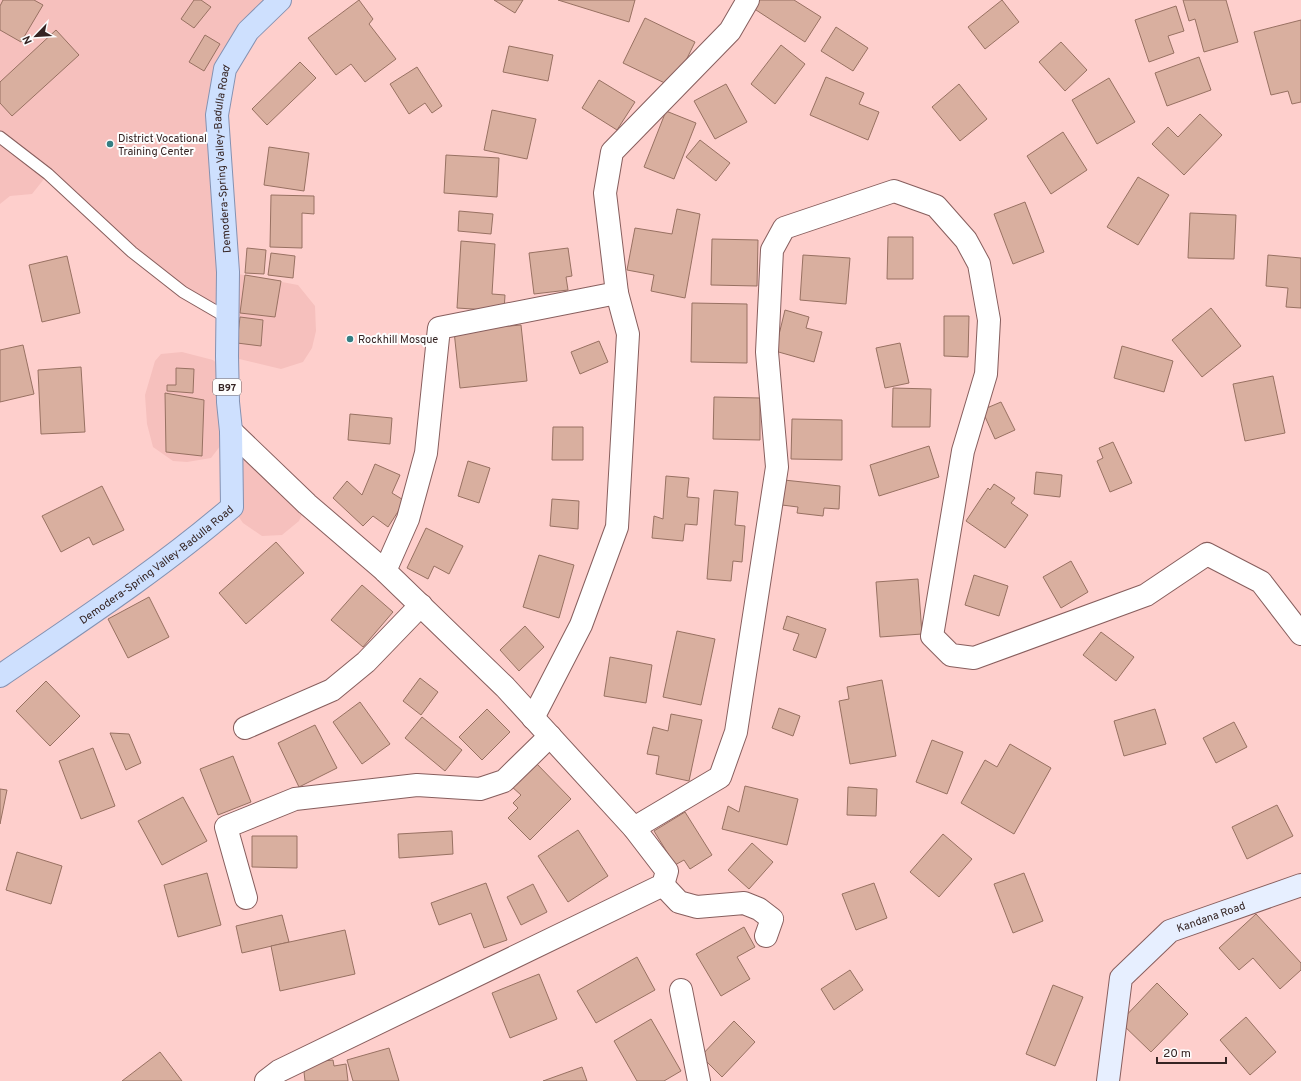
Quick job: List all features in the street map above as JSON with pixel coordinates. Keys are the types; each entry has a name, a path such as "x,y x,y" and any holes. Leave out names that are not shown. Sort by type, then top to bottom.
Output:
{"main road":[{"name":"Demodera-Spring Valley-Badulla Road","path":"0,676 140,580 194,540 232,506 231,431 228,402 226,317 228,272 216,115 225,69 248,31 280,0"}],"street":[{"path":"533,718 580,625 617,527 628,334 617,293 605,194 612,152 730,31 748,0"},
{"path":"634,828 720,777 736,732 777,467 767,352 772,250 784,228 894,190 936,206 966,240 979,264 989,320 986,374 963,451 932,636 951,656 974,658 1146,595 1207,554 1261,582 1301,634"},
{"path":"385,571 408,519 426,453 439,328 617,293"},
{"path":"231,431 307,504 385,571 505,687 634,828 668,871 663,885 279,1071 266,1081"},
{"path":"245,728 332,690 366,662 421,606"},
{"path":"246,898 226,827 295,799 417,785 480,789 504,781 550,736"},
{"path":"663,885 679,902 697,907 744,903 760,909 772,920 766,936"},
{"name":"Kandana Road","path":"1108,1081 1122,978 1170,931 1301,885"},
{"path":"681,990 699,1081"}],"lane":[{"path":"0,137 48,174 132,252 183,292 226,317"}],"shaded area":[{"name":"District Vocational Training Center","path":"0,0 280,0 225,69 228,272 298,285 315,306 316,331 312,348 303,362 281,369 227,356 226,317 183,292 48,174 32,194 10,196 0,204"},
{"path":"182,352 213,360 227,373 231,431 307,504 299,521 282,535 262,536 243,523 232,507 231,432 211,458 187,462 173,461 153,447 147,424 145,395 155,361 161,354"}],"building":[{"path":"3,0 34,0 43,5 21,42 0,30 0,6"},
{"path":"194,0 201,0 211,7 194,28 181,19"},
{"path":"359,0 373,19 369,24 396,59 365,82 351,64 336,75 308,38"},
{"path":"494,0 523,0 515,13"},
{"path":"558,0 635,0 629,22"},
{"path":"758,0 794,0 821,17 805,42 753,8"},
{"path":"1002,0 1019,22 985,49 968,27"},
{"path":"1183,0 1226,0 1238,42 1204,52 1195,19 1189,21"},
{"path":"1176,6 1184,31 1168,36 1174,53 1149,62 1135,20"},
{"path":"645,18 695,42 673,87 623,63"},
{"path":"1301,20 1301,102 1292,104 1288,91 1271,95 1254,32"},
{"path":"836,27 868,48 853,71 821,51"},
{"path":"56,30 79,55 12,116 0,103 0,82"},
{"path":"205,35 220,44 204,71 189,62"},
{"path":"1061,42 1087,70 1065,91 1039,62"},
{"path":"781,45 805,64 775,104 751,84"},
{"path":"509,46 553,55 548,81 503,72"},
{"path":"1199,57 1211,90 1167,106 1155,73"},
{"path":"300,62 316,78 267,125 252,109"},
{"path":"417,67 442,106 432,113 425,103 409,114 390,84"},
{"path":"826,77 864,93 859,104 879,112 868,140 810,115"},
{"path":"1109,78 1135,122 1097,144 1072,100"},
{"path":"599,80 635,102 617,130 582,108"},
{"path":"726,84 747,122 715,139 694,101"},
{"path":"959,84 987,119 960,141 932,107"},
{"path":"492,110 536,119 527,159 484,150"},
{"path":"666,111 696,123 674,179 644,167"},
{"path":"1200,114 1222,135 1184,175 1152,144 1168,127 1178,137"},
{"path":"1063,132 1087,170 1051,194 1027,156"},
{"path":"700,140 730,163 716,181 686,157"},
{"path":"269,147 309,153 304,191 264,185"},
{"path":"446,155 499,158 497,197 444,193"},
{"path":"1138,177 1169,195 1138,245 1107,227"},
{"path":"271,195 314,196 314,214 302,213 302,248 270,247"},
{"path":"1025,202 1044,252 1013,264 994,214"},
{"path":"677,209 700,214 685,298 651,291 654,275 627,270 635,228 672,234"},
{"path":"459,211 493,214 491,234 458,231"},
{"path":"1190,213 1236,215 1234,259 1188,258"},
{"path":"888,237 913,237 913,279 887,279"},
{"path":"712,239 758,240 757,286 711,285"},
{"path":"461,241 495,244 492,294 505,295 504,311 457,308"},
{"path":"247,248 266,250 264,274 245,273"},
{"path":"568,248 572,276 566,277 568,290 534,294 529,253"},
{"path":"271,253 295,256 293,278 268,275"},
{"path":"803,255 850,258 846,304 800,300"},
{"path":"1268,255 1301,258 1301,308 1286,307 1288,288 1266,286"},
{"path":"67,256 80,313 42,322 29,265"},
{"path":"245,275 281,281 275,317 240,313"},
{"path":"692,303 747,304 747,363 691,362"},
{"path":"1211,308 1241,346 1202,377 1172,340"},
{"path":"785,310 809,317 806,328 822,332 814,362 775,351"},
{"path":"944,316 969,316 968,357 944,356"},
{"path":"240,317 263,320 261,346 237,343"},
{"path":"521,325 527,381 460,388 454,331"},
{"path":"599,341 608,362 580,374 571,352"},
{"path":"900,343 909,383 885,388 876,348"},
{"path":"23,345 34,394 0,402 0,350"},
{"path":"1122,346 1173,361 1164,392 1114,378"},
{"path":"81,367 85,432 41,434 38,370"},
{"path":"176,368 194,369 193,393 167,391 167,385 176,385"},
{"path":"1273,376 1285,433 1245,441 1233,384"},
{"path":"893,388 931,389 930,427 892,427"},
{"path":"165,393 204,400 202,456 166,452"},
{"path":"714,397 760,398 760,440 713,439"},
{"path":"1001,402 1015,430 995,439 982,410"},
{"path":"350,414 392,418 390,444 348,440"},
{"path":"792,419 842,420 842,460 791,459"},
{"path":"553,427 583,427 583,460 552,460"},
{"path":"1113,442 1132,483 1110,492 1097,461 1103,458 1099,448"},
{"path":"929,446 939,477 879,496 870,465"},
{"path":"468,461 490,468 479,503 458,496"},
{"path":"375,464 400,475 392,493 405,501 388,527 373,516 363,526 333,498 347,481 362,495"},
{"path":"1036,472 1062,475 1060,497 1034,494"},
{"path":"666,476 689,478 687,497 699,498 697,525 685,524 683,541 652,538 654,516 663,519"},
{"path":"784,480 840,486 839,509 824,508 823,516 797,513 798,507 782,505"},
{"path":"994,484 1015,498 1011,503 1028,515 1005,548 966,521 988,488 990,490"},
{"path":"102,486 124,530 93,545 89,537 61,552 42,516"},
{"path":"714,490 738,492 735,525 745,526 742,562 733,561 731,581 707,579"},
{"path":"552,499 579,501 578,529 550,526"},
{"path":"426,528 463,546 449,574 434,566 428,579 407,568"},
{"path":"276,542 304,573 246,624 219,593"},
{"path":"539,555 574,565 559,618 523,607"},
{"path":"1071,561 1088,592 1061,608 1043,577"},
{"path":"974,575 1008,586 999,616 965,605"},
{"path":"918,579 922,634 880,637 876,582"},
{"path":"362,585 393,612 363,647 331,620"},
{"path":"149,597 169,637 128,658 108,619"},
{"path":"787,616 826,629 816,658 793,650 799,634 783,629"},
{"path":"525,626 544,647 519,671 500,650"},
{"path":"677,631 715,639 701,705 663,697"},
{"path":"1101,632 1134,657 1116,681 1083,655"},
{"path":"610,657 652,665 646,703 604,696"},
{"path":"420,678 438,692 421,715 403,701"},
{"path":"882,680 896,756 850,764 839,701 849,699 847,687"},
{"path":"46,681 80,716 50,746 16,711"},
{"path":"360,702 390,744 362,764 333,722"},
{"path":"779,708 800,716 793,736 772,728"},
{"path":"487,709 510,732 482,760 459,737"},
{"path":"1155,709 1166,744 1124,756 1114,721"},
{"path":"671,714 702,720 689,781 656,774 659,756 647,754 653,727 668,731"},
{"path":"422,717 462,750 445,771 405,738"},
{"path":"1234,722 1247,747 1216,763 1203,738"},
{"path":"315,725 337,768 299,787 278,743"},
{"path":"110,733 129,734 141,763 126,770"},
{"path":"932,740 963,752 947,794 916,782"},
{"path":"1010,744 1051,768 1014,834 961,803 985,760 997,767"},
{"path":"93,748 115,806 81,819 59,761"},
{"path":"233,756 251,802 218,815 200,769"},
{"path":"535,762 571,799 530,840 508,818 518,808 513,803 521,795 511,786"},
{"path":"745,786 798,799 787,845 722,829 728,806 739,812"},
{"path":"848,787 877,789 876,816 847,815"},
{"path":"0,789 7,790 0,824"},
{"path":"183,797 207,841 162,865 138,821"},
{"path":"1277,805 1293,836 1247,859 1232,827"},
{"path":"685,812 712,855 690,869 684,860 675,865 654,831"},
{"path":"578,830 608,876 568,902 538,856"},
{"path":"452,831 453,854 399,858 398,834"},
{"path":"943,834 972,859 939,897 910,872"},
{"path":"252,836 297,836 297,868 252,867"},
{"path":"752,843 773,862 749,889 728,870"},
{"path":"17,852 62,866 51,904 6,890"},
{"path":"207,873 221,925 178,937 164,885"},
{"path":"1024,873 1043,921 1013,933 994,884"},
{"path":"486,883 507,940 484,948 471,913 439,925 431,903"},
{"path":"874,883 887,918 856,930 842,894"},
{"path":"533,884 547,912 521,925 507,897"},
{"path":"1256,914 1301,963 1301,970 1280,989 1253,958 1239,970 1219,948"},
{"path":"282,915 289,942 242,953 236,926"},
{"path":"744,927 755,947 737,957 750,979 721,996 696,954"},
{"path":"345,930 355,974 280,991 271,946"},
{"path":"637,957 655,990 596,1023 577,991"},
{"path":"850,970 863,990 834,1010 821,989"},
{"path":"539,974 557,1019 510,1038 492,993"},
{"path":"1157,983 1188,1014 1151,1052 1120,1022"},
{"path":"1053,985 1083,997 1055,1066 1026,1054"},
{"path":"1246,1017 1276,1052 1250,1075 1220,1040"},
{"path":"651,1019 681,1071 664,1081 637,1081 614,1041"},
{"path":"734,1021 755,1042 722,1077 701,1056"},
{"path":"389,1048 399,1081 353,1081 347,1060"},
{"path":"160,1052 182,1081 122,1081"},
{"path":"333,1060 334,1066 346,1064 348,1081 305,1081 303,1063"},
{"path":"582,1067 587,1081 543,1081"}],"place":[{"name":"District Vocational Training Center","path":"110,144"},
{"name":"Rockhill Mosque","path":"350,339"}]}
